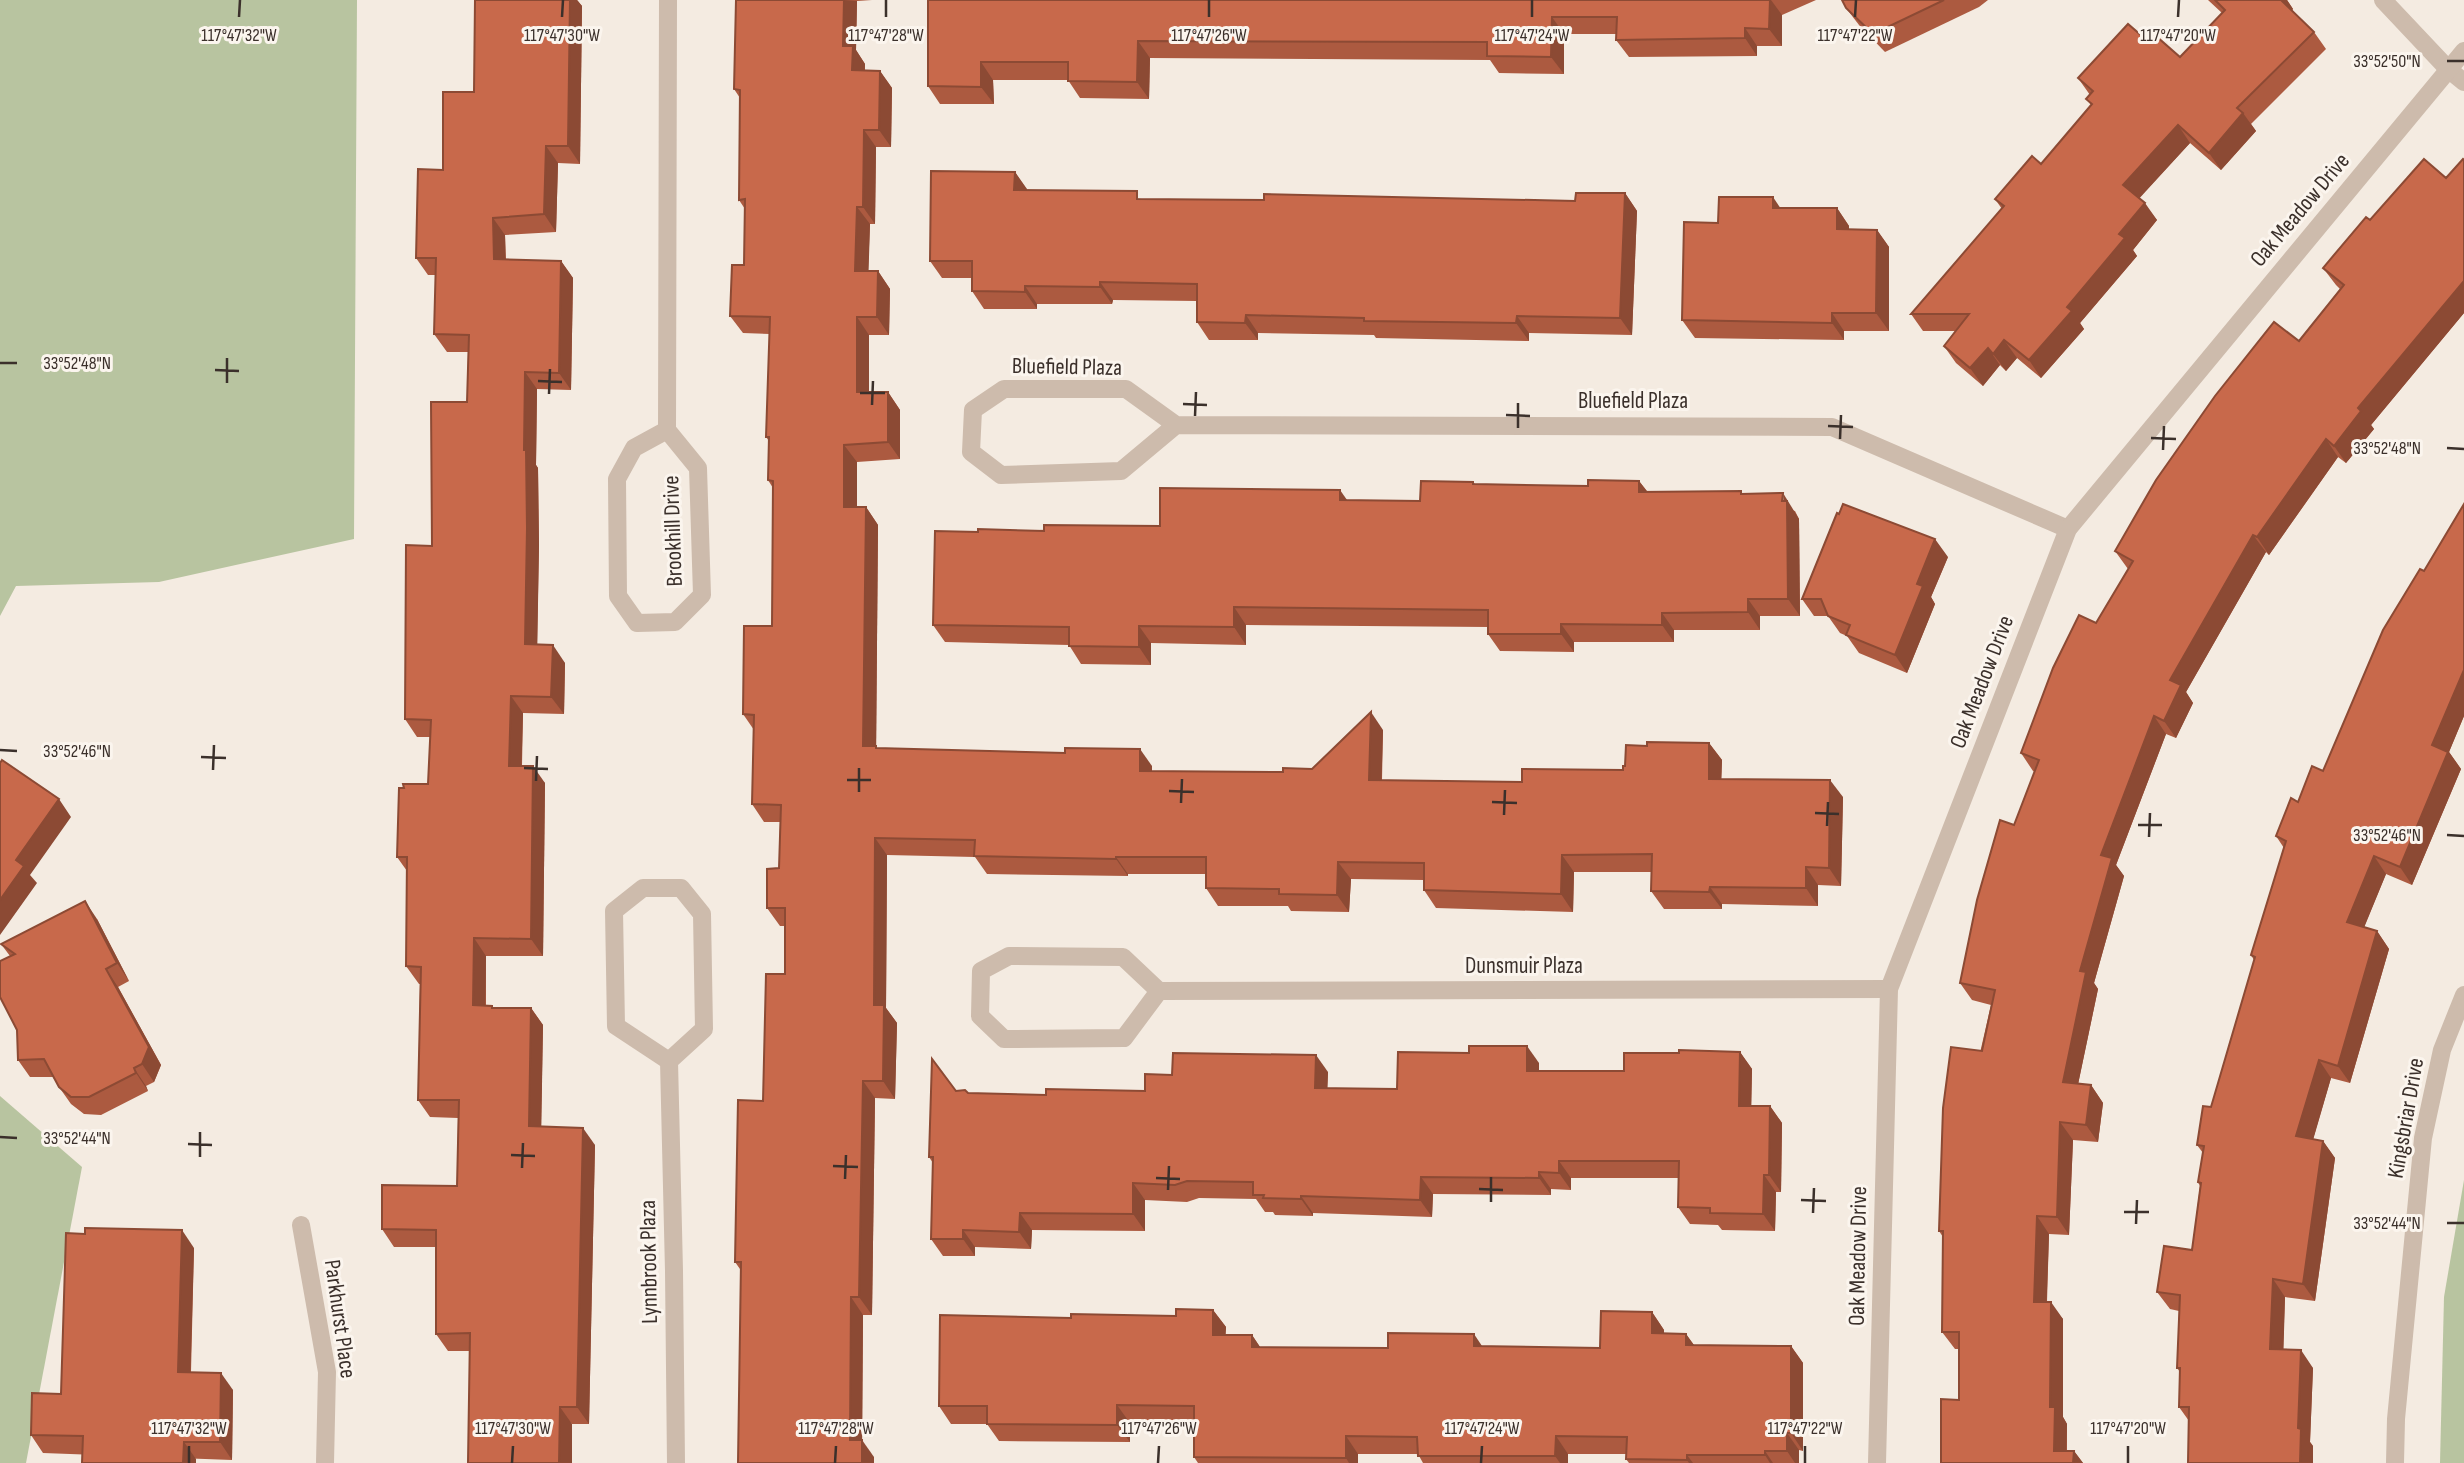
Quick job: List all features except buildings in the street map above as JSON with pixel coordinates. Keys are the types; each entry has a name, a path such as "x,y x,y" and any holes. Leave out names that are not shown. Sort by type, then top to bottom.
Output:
{"street":[{"path":"667,430 668,0"},
{"path":"2383,0 2448,69 2464,82"},
{"name":"Oak Meadow Drive","path":"1877,1463 1889,989 2068,529 2464,51"},
{"name":"Bluefield Plaza","path":"1176,425 1121,471 1001,475 971,452 973,410 1004,389 1126,389 1176,425 1832,426 2068,529"},
{"name":"Brookhill Drive","path":"667,430 698,468 702,595 675,622 637,623 618,596 617,479 635,448 667,430"},
{"path":"643,888 681,888 702,914 704,1029 669,1061 616,1026 614,911 643,888"},
{"path":"1009,956 1123,957 1159,991 1124,1038 1004,1039 980,1016 982,971 1009,956"},
{"name":"Dunsmuir Plaza","path":"1159,991 1889,989"},
{"name":"Kingsbriar Drive","path":"2395,1463 2396,1419 2423,1138 2442,1050 2464,995"},
{"name":"Lynnbrook Plaza","path":"669,1061 676,1463"},
{"name":"Parkhurst Place","path":"301,1225 327,1372 325,1463"}],"green space":[{"path":"0,0 357,0 354,539 159,582 16,586 0,616"},
{"path":"0,1096 82,1167 26,1463 0,1463"},
{"path":"2464,1180 2464,1463 2440,1463 2444,1297"}]}
